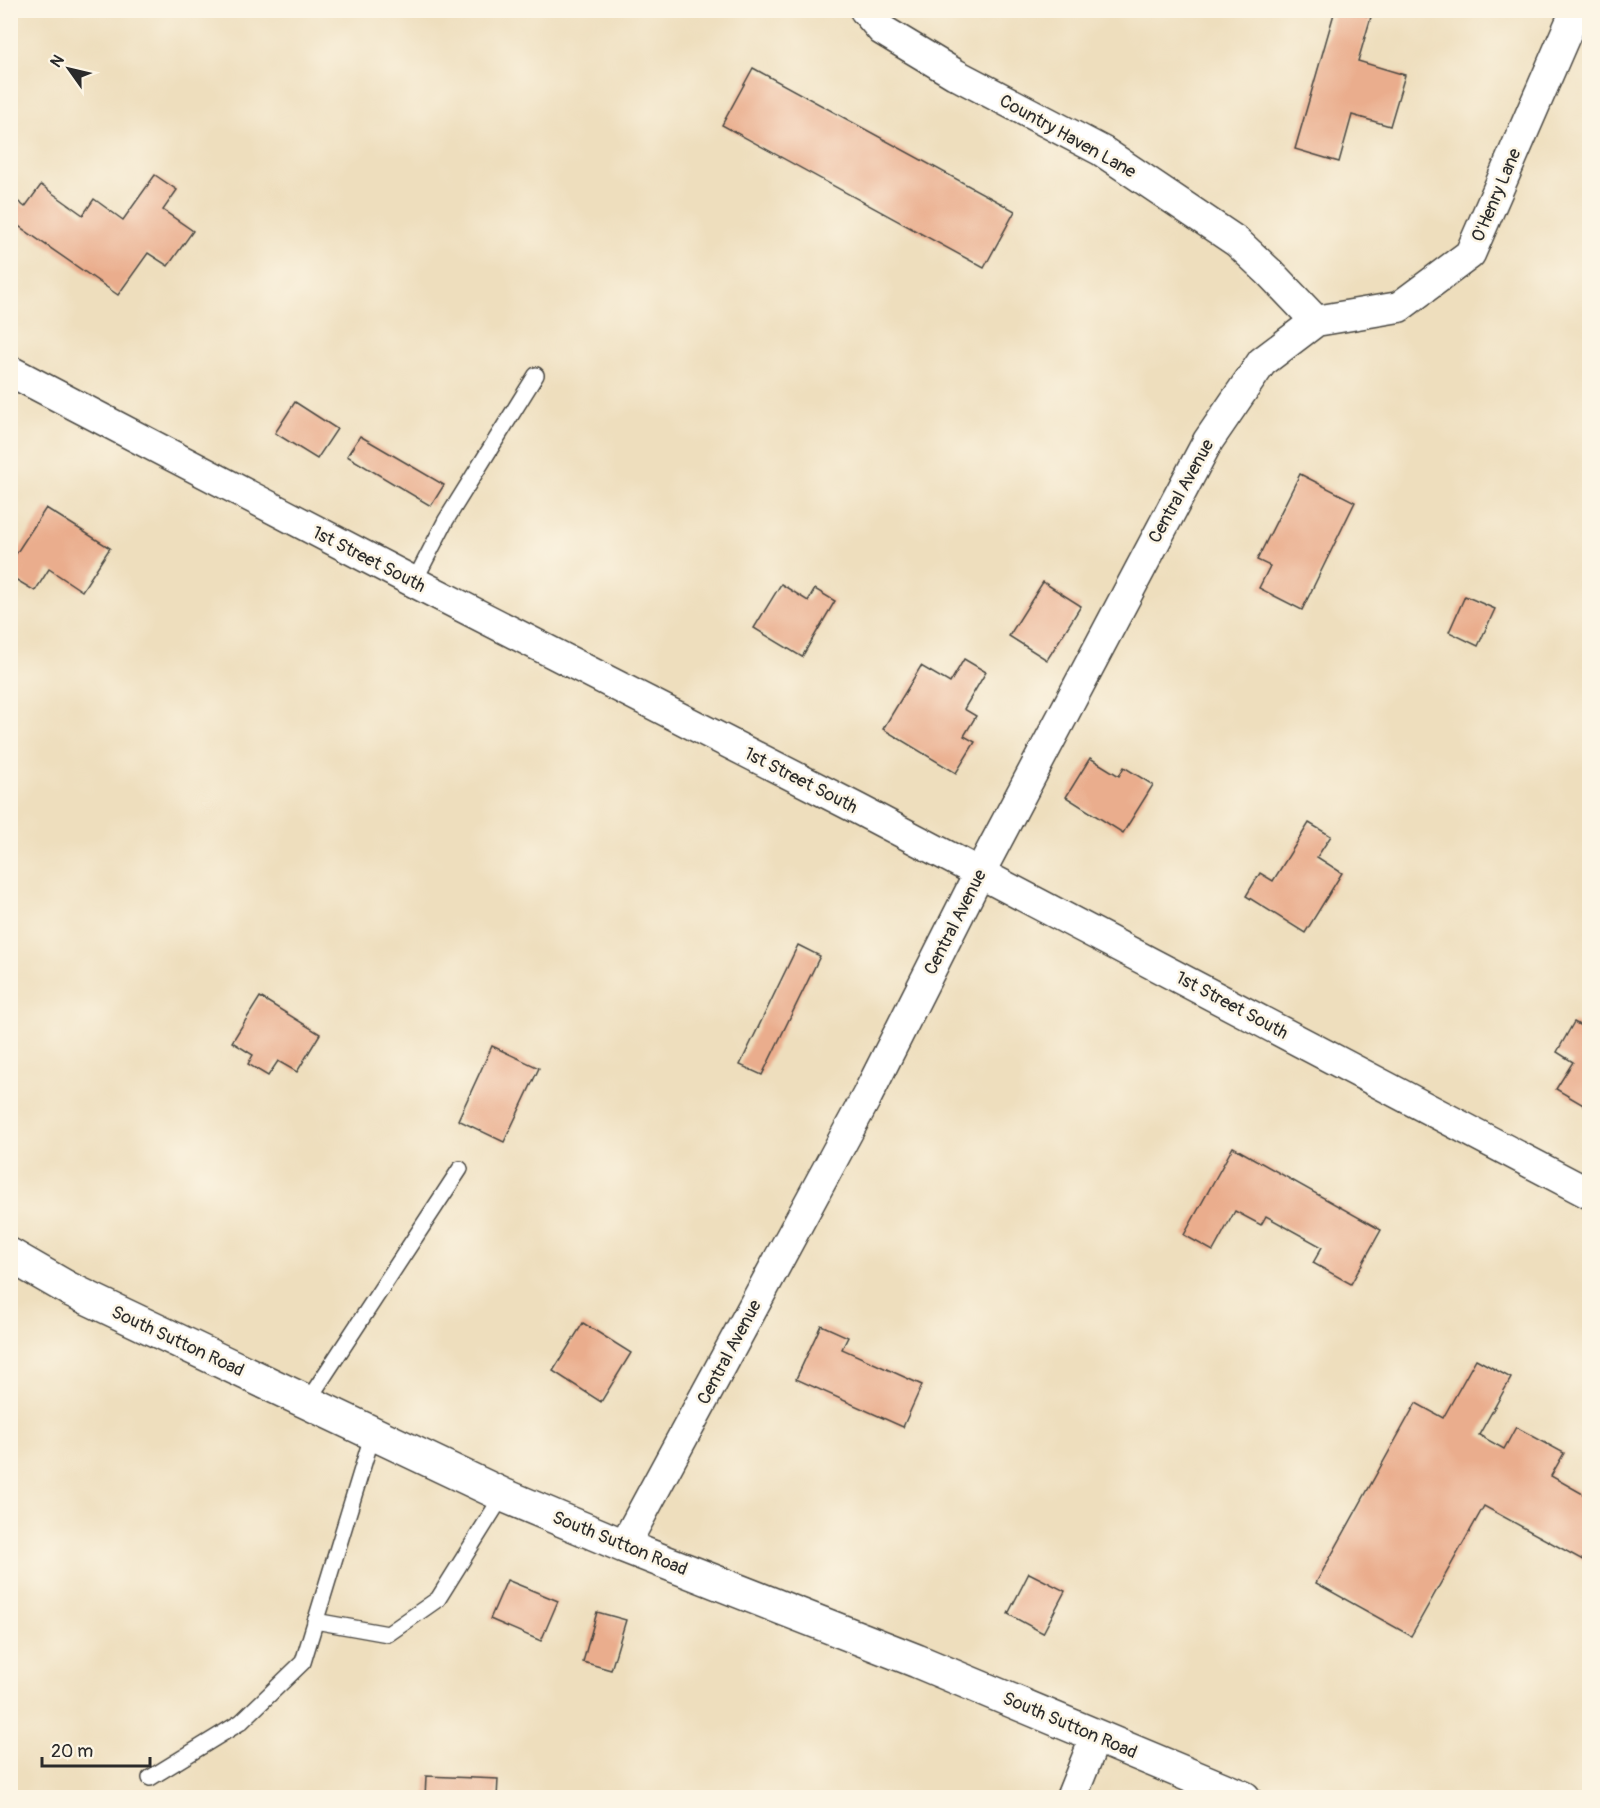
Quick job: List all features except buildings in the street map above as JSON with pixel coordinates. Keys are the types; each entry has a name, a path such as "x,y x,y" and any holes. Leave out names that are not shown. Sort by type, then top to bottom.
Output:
{"main road":[{"name":"South Sutton Road","path":"10,1255 69,1289 503,1495 624,1546 917,1661 1244,1797"}],"street":[{"name":"Country Haven Lane","path":"865,10 882,30 955,75 1102,151 1237,242 1316,321"},
{"name":"O'Henry Lane","path":"1316,321 1399,307 1470,254 1576,10"},
{"name":"Central Avenue","path":"624,1546 867,1096 979,874 1208,441 1262,362 1316,321"},
{"name":"1st Street South","path":"10,371 414,582 856,808 1590,1194"},
{"path":"1071,1797 1096,1736"}],"lane":[{"path":"414,582 446,520 536,375"},
{"path":"307,1402 460,1168"},
{"path":"150,1778 241,1722 303,1662 373,1433"},
{"path":"315,1621 388,1634 438,1599 503,1495"}]}
